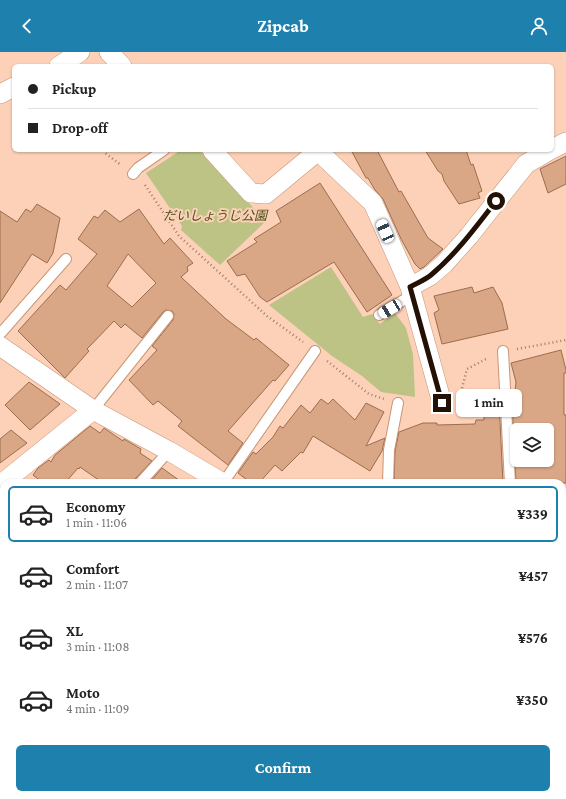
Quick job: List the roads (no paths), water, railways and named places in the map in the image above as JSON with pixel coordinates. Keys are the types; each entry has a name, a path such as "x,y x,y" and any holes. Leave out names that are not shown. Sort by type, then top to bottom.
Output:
{"street":[{"path":"61,64 80,52"},
{"path":"109,52 120,64"},
{"path":"0,94 12,88"},
{"path":"554,148 566,142"},
{"path":"214,152 251,193 266,194 317,152"},
{"path":"319,152 373,202 411,291 442,403"},
{"path":"411,291 444,264 469,236 526,164 546,152"},
{"path":"0,346 93,410 169,451 216,479"},
{"path":"7,479 93,410"}],"lane":[{"path":"133,174 161,152"},
{"path":"0,334 66,258"},
{"path":"379,315 411,291"},
{"path":"93,410 168,316"},
{"path":"226,479 315,351"},
{"path":"503,351 510,479"},
{"path":"388,479 389,450 398,403"},
{"path":"144,479 169,451"}],"park label":[{"name":"だいしょうじ公園","path":"215,215"}]}
